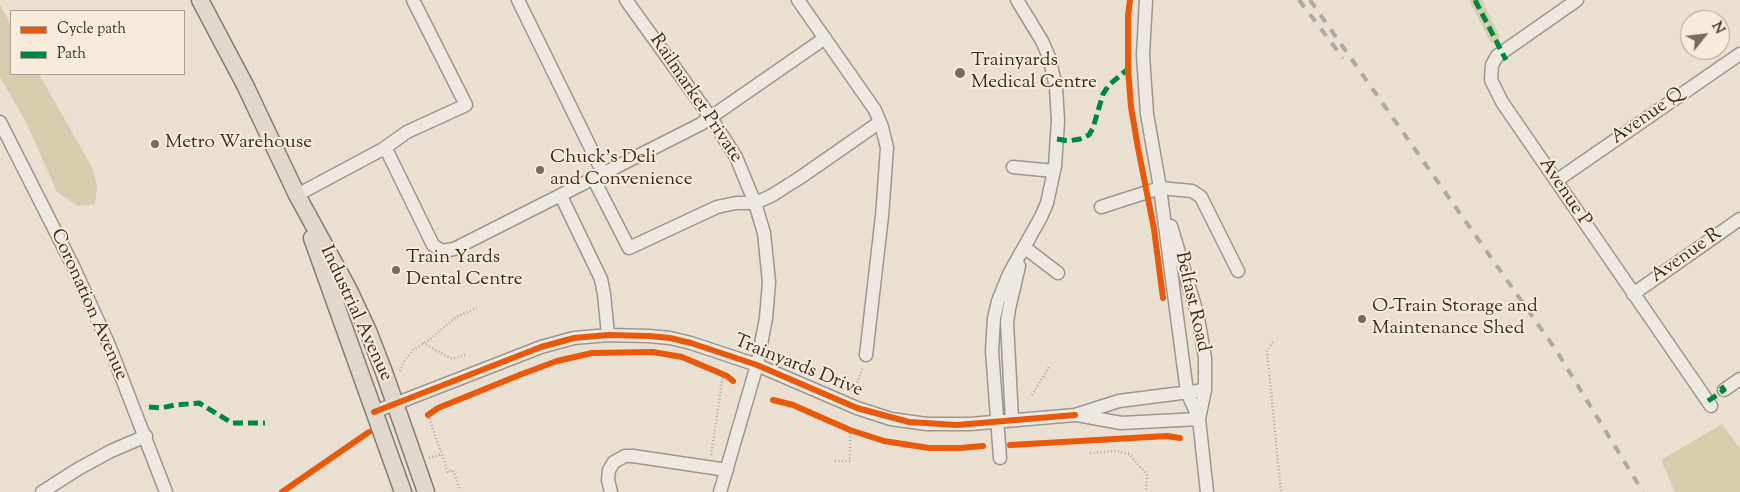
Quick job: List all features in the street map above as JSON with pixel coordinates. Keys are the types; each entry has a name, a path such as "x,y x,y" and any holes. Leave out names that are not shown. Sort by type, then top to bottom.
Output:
{"main road":[{"name":"Industrial Avenue","path":"200,0 245,85 297,195 349,290 368,331 426,492"},
{"name":"Industrial Avenue","path":"297,195 403,492"}],"street":[{"path":"297,195 383,149 407,132 466,105 414,0"},
{"path":"518,0 599,177 629,248 717,207 736,203 755,203 770,196 801,177 880,122"},
{"name":"Railmarket Private","path":"626,0 711,118 736,158 755,203 764,233 769,282 766,318 757,365 720,492"},
{"path":"798,0 875,110 887,148 866,355"},
{"path":"1000,458 992,351 994,318 1005,282 1047,203 1054,171 1058,121 1054,72 1042,41 1017,0"},
{"name":"Belfast Road","path":"1146,0 1144,83 1187,392 1199,419 1207,492"},
{"name":"Avenue P","path":"1577,0 1497,56 1490,72 1491,80 1497,94 1711,406"},
{"path":"383,149 388,153 433,245 442,251 454,250 711,118 825,38"},
{"name":"Avenue Q","path":"1556,181 1740,54"},
{"name":"Coronation Avenue","path":"0,122 74,268 109,345 146,436 166,492"},
{"path":"1013,167 1054,171"},
{"path":"1101,207 1160,188 1192,190 1197,193 1205,204 1238,271"},
{"name":"Belfast Road","path":"1160,188 1197,313 1205,358 1205,390 1199,419"},
{"path":"561,196 601,279 608,335"},
{"name":"Avenue R","path":"1634,294 1740,219"},
{"path":"1024,247 1058,273"},
{"path":"1012,420 1007,322 1012,292 1024,247"},
{"name":"Trainyards Drive","path":"374,412 541,347 574,338 608,335 670,338 715,350 757,365 839,401 892,419 941,425 1074,415 1120,401 1205,390"},
{"path":"1724,390 1740,379"},
{"name":"Trainyards Drive","path":"1074,415 1121,423 1199,419"},
{"path":"42,492 111,451 146,436"},
{"path":"611,492 608,480 609,470 614,462 626,456 726,470"}],"path":[{"path":"400,371 412,350 456,317 477,308"},
{"path":"1273,342 1267,351 1281,492"},
{"path":"423,343 450,358 465,355"},
{"path":"856,386 866,355"},
{"path":"1032,395 1049,367"},
{"path":"709,459 725,375 715,371"},
{"path":"430,413 448,472 453,470 460,490"},
{"path":"835,461 850,461 853,431 842,427"},
{"path":"1090,453 1117,451 1129,454 1148,475 1146,492"},
{"path":"429,458 442,454"}],"shaded area":[{"path":"1469,0 1482,0 1500,37 1491,43"},
{"path":"0,5 10,23 10,75 40,75 93,169 97,186 95,204 78,206 57,192 25,120 0,77"},
{"path":"1722,424 1740,449 1740,492 1675,492 1661,460"}],"railway":[{"path":"1299,0 1343,58"},
{"path":"1310,0 1556,350 1643,492"}],"marked path":[{"path":"1475,0 1506,60"},
{"path":"1057,139 1068,141 1089,135 1093,128 1103,94 1109,85 1128,69"},
{"path":"1708,401 1724,390 1721,386"},
{"path":"149,407 161,408 199,403 232,423 265,423"}],"cycle path":[{"path":"1130,0 1128,16 1128,69 1131,107 1154,229 1163,298"},
{"path":"374,412 541,347 574,338 608,335 670,338 691,343 757,365 857,408 909,422 957,425 1075,415"},
{"path":"428,415 438,408 522,374 557,361 592,353 653,352 682,357 727,376 733,381"},
{"path":"773,400 793,405 850,430 884,441 929,448 983,446"},
{"path":"282,492 369,432"},
{"path":"1010,445 1167,436 1180,438"}],"place":[{"name":"Trainyards Medical Centre","path":"960,73"},
{"name":"Metro Warehouse","path":"155,144"},
{"name":"Chuck's Deli and Convenience","path":"540,170"},
{"name":"Train Yards Dental Centre","path":"396,270"},
{"name":"O-Train Storage and Maintenance Shed","path":"1362,319"}]}
